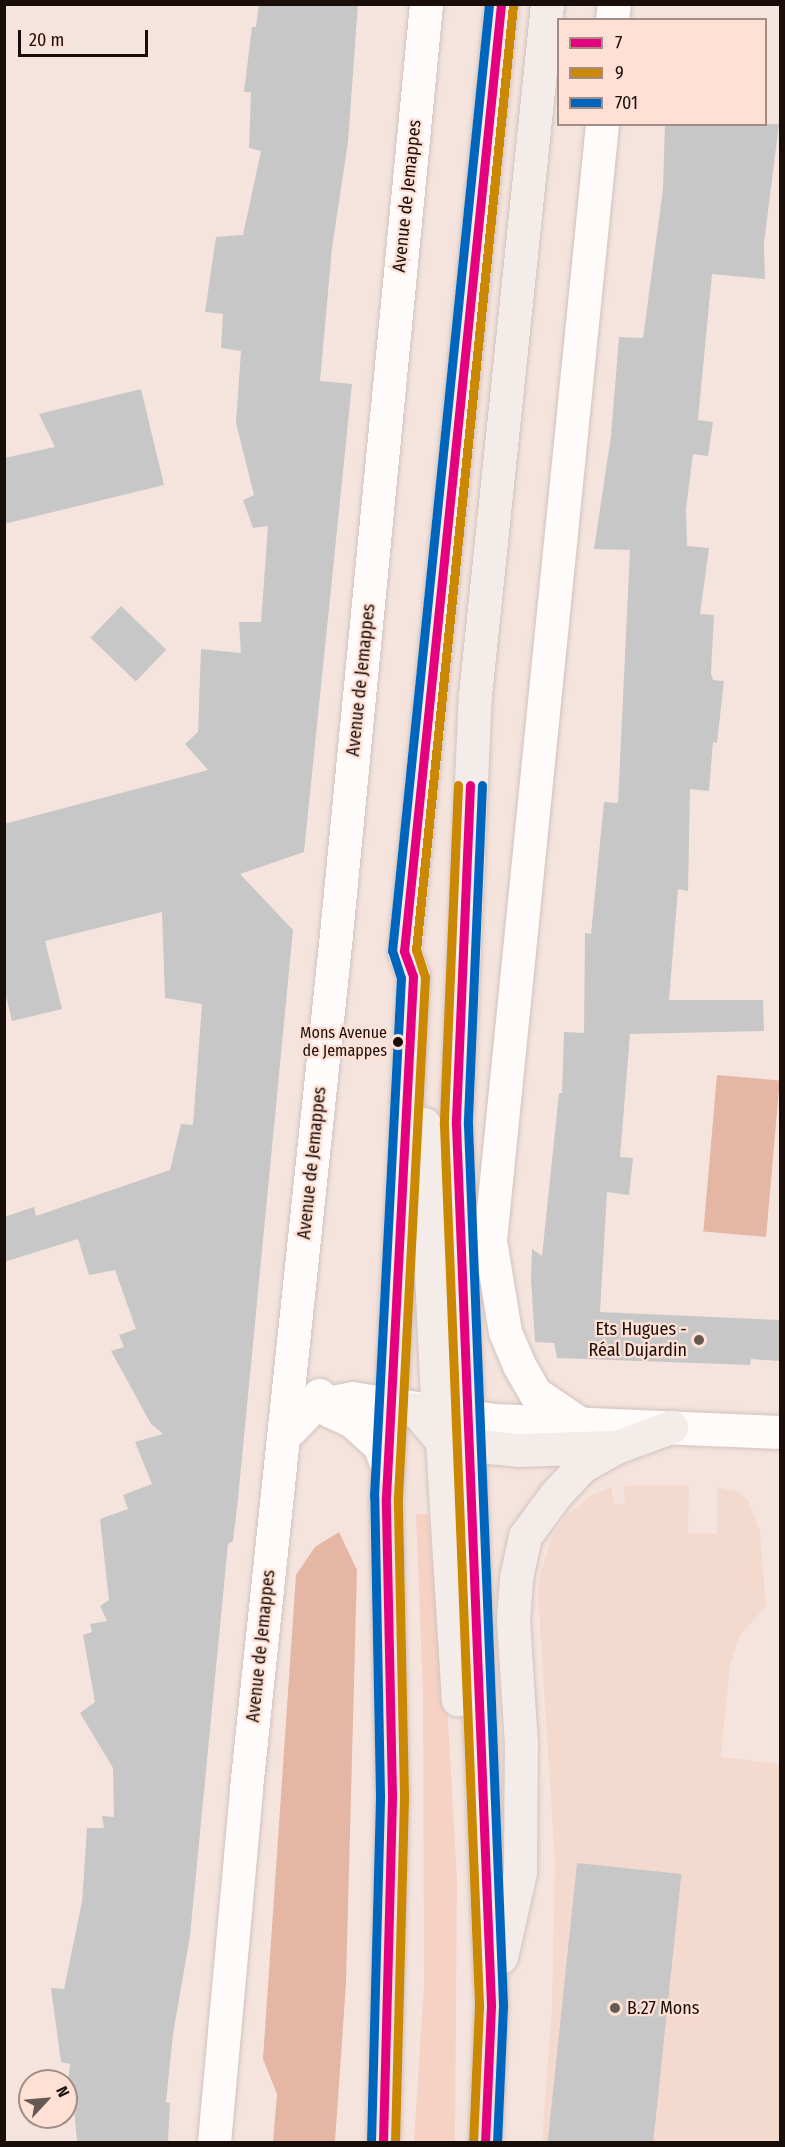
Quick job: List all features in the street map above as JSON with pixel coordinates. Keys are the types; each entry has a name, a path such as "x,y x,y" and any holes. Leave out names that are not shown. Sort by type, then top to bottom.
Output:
{"highway":[{"path":"383,2142 392,1795 386,1481"},
{"path":"485,2142 491,2006"}],"main road":[{"path":"491,2006 438,1417 410,1026 413,976 404,951 501,4"},
{"path":"386,1481 438,1417 456,1125 466,843 476,695 547,4"},
{"path":"410,1026 424,1093 430,1287 468,1851 475,1923 491,2006"},
{"path":"438,1417 518,1450 616,1447"},
{"path":"491,2006 520,1872 522,1744 513,1620 516,1578 525,1536 556,1494 582,1466 616,1447 671,1426"}],"street":[{"name":"Avenue de Jemappes","path":"214,2142 246,1788 336,934 426,4"},
{"path":"438,1417 490,1240 602,126"},
{"path":"490,1240 506,1332 519,1365 535,1393 582,1425"},
{"path":"293,1336 310,1383 325,1403 379,1444 386,1481"},
{"path":"283,1437 314,1405 352,1398 438,1417 780,1432"}],"shaded area":[{"path":"717,1075 780,1080 766,1237 703,1231"},
{"path":"689,1485 688,1533 717,1534 717,1487 738,1492 748,1500 760,1532 766,1607 741,1633 730,1665 721,1757 780,1764 780,2142 542,2142 552,2007 555,1862 538,1595 540,1573 553,1535 566,1516 593,1494 611,1487 615,1505 625,1503 623,1486"},
{"path":"416,1514 428,1514 447,1702 457,1879 455,2142 414,2142 424,1984 423,1693"},
{"path":"339,1532 357,1570 346,1983 335,2142 273,2142 277,2094 263,2059 296,1575 315,1547"}],"building":[{"path":"259,4 358,4 348,142 332,248 320,381 352,384 304,852 240,874 293,930 238,1499 233,1541 228,1544 190,1936 173,2034 166,2102 170,2103 168,2142 77,2142 78,2069 70,2069 70,2064 61,2062 51,1988 64,1989 82,1902 87,1828 104,1828 102,1816 114,1817 113,1768 80,1713 95,1702 83,1635 92,1632 90,1624 107,1621 100,1606 109,1600 100,1519 128,1509 123,1495 152,1484 135,1442 163,1434 151,1424 111,1351 124,1347 119,1335 136,1329 115,1270 89,1275 78,1239 4,1262 4,1217 34,1207 36,1216 170,1170 181,1124 193,1125 202,1004 165,998 162,912 45,941 62,1009 12,1021 4,987 4,824 208,770 185,744 198,732 201,649 241,653 239,622 261,622 268,526 253,528 243,500 254,495 236,423 241,351 221,348 223,314 205,312 216,237 243,235 261,151 249,148 251,92 244,92 252,27 256,27"},
{"path":"779,124 764,243 765,279 712,274 698,420 713,422 708,456 693,454 686,509 687,546 709,548 700,614 714,615 711,673 713,680 724,681 717,743 713,742 709,791 690,789 688,891 678,889 669,1000 763,1000 764,1031 630,1034 620,1157 633,1158 629,1195 607,1192 600,1312 780,1320 780,1361 751,1359 750,1365 557,1358 554,1343 535,1342 531,1280 532,1249 542,1256 559,1093 562,1093 564,1032 584,1033 585,933 591,934 604,802 618,803 630,550 594,549 611,436 619,337 643,338 663,189 665,126"},
{"path":"141,389 164,485 4,524 4,458 55,447 39,414"},
{"path":"121,606 166,650 136,681 90,638"},
{"name":"B.27 Mons","path":"577,1863 681,1874 653,2142 548,2141"}],"transit line":[{"name":"701","path":"371,2142 380,1795 374,1496 401,978 392,951 489,4"},
{"name":"7","path":"383,2142 392,1795 386,1497 413,976 404,951 501,4"},
{"name":"9","path":"395,2142 404,1795 398,1497 425,977 416,950 513,5"},
{"name":"9","path":"458,785 444,1125 479,2006 473,2141"},
{"name":"7","path":"470,785 456,1125 491,2006 485,2142"},
{"name":"701","path":"482,785 468,1125 503,2006 497,2142"}],"place":[{"name":"Mons Avenue de Jemappes","path":"398,1042"},
{"name":"Ets Hugues - Réal Dujardin","path":"699,1340"},
{"name":"B.27 Mons","path":"615,2008"}]}
